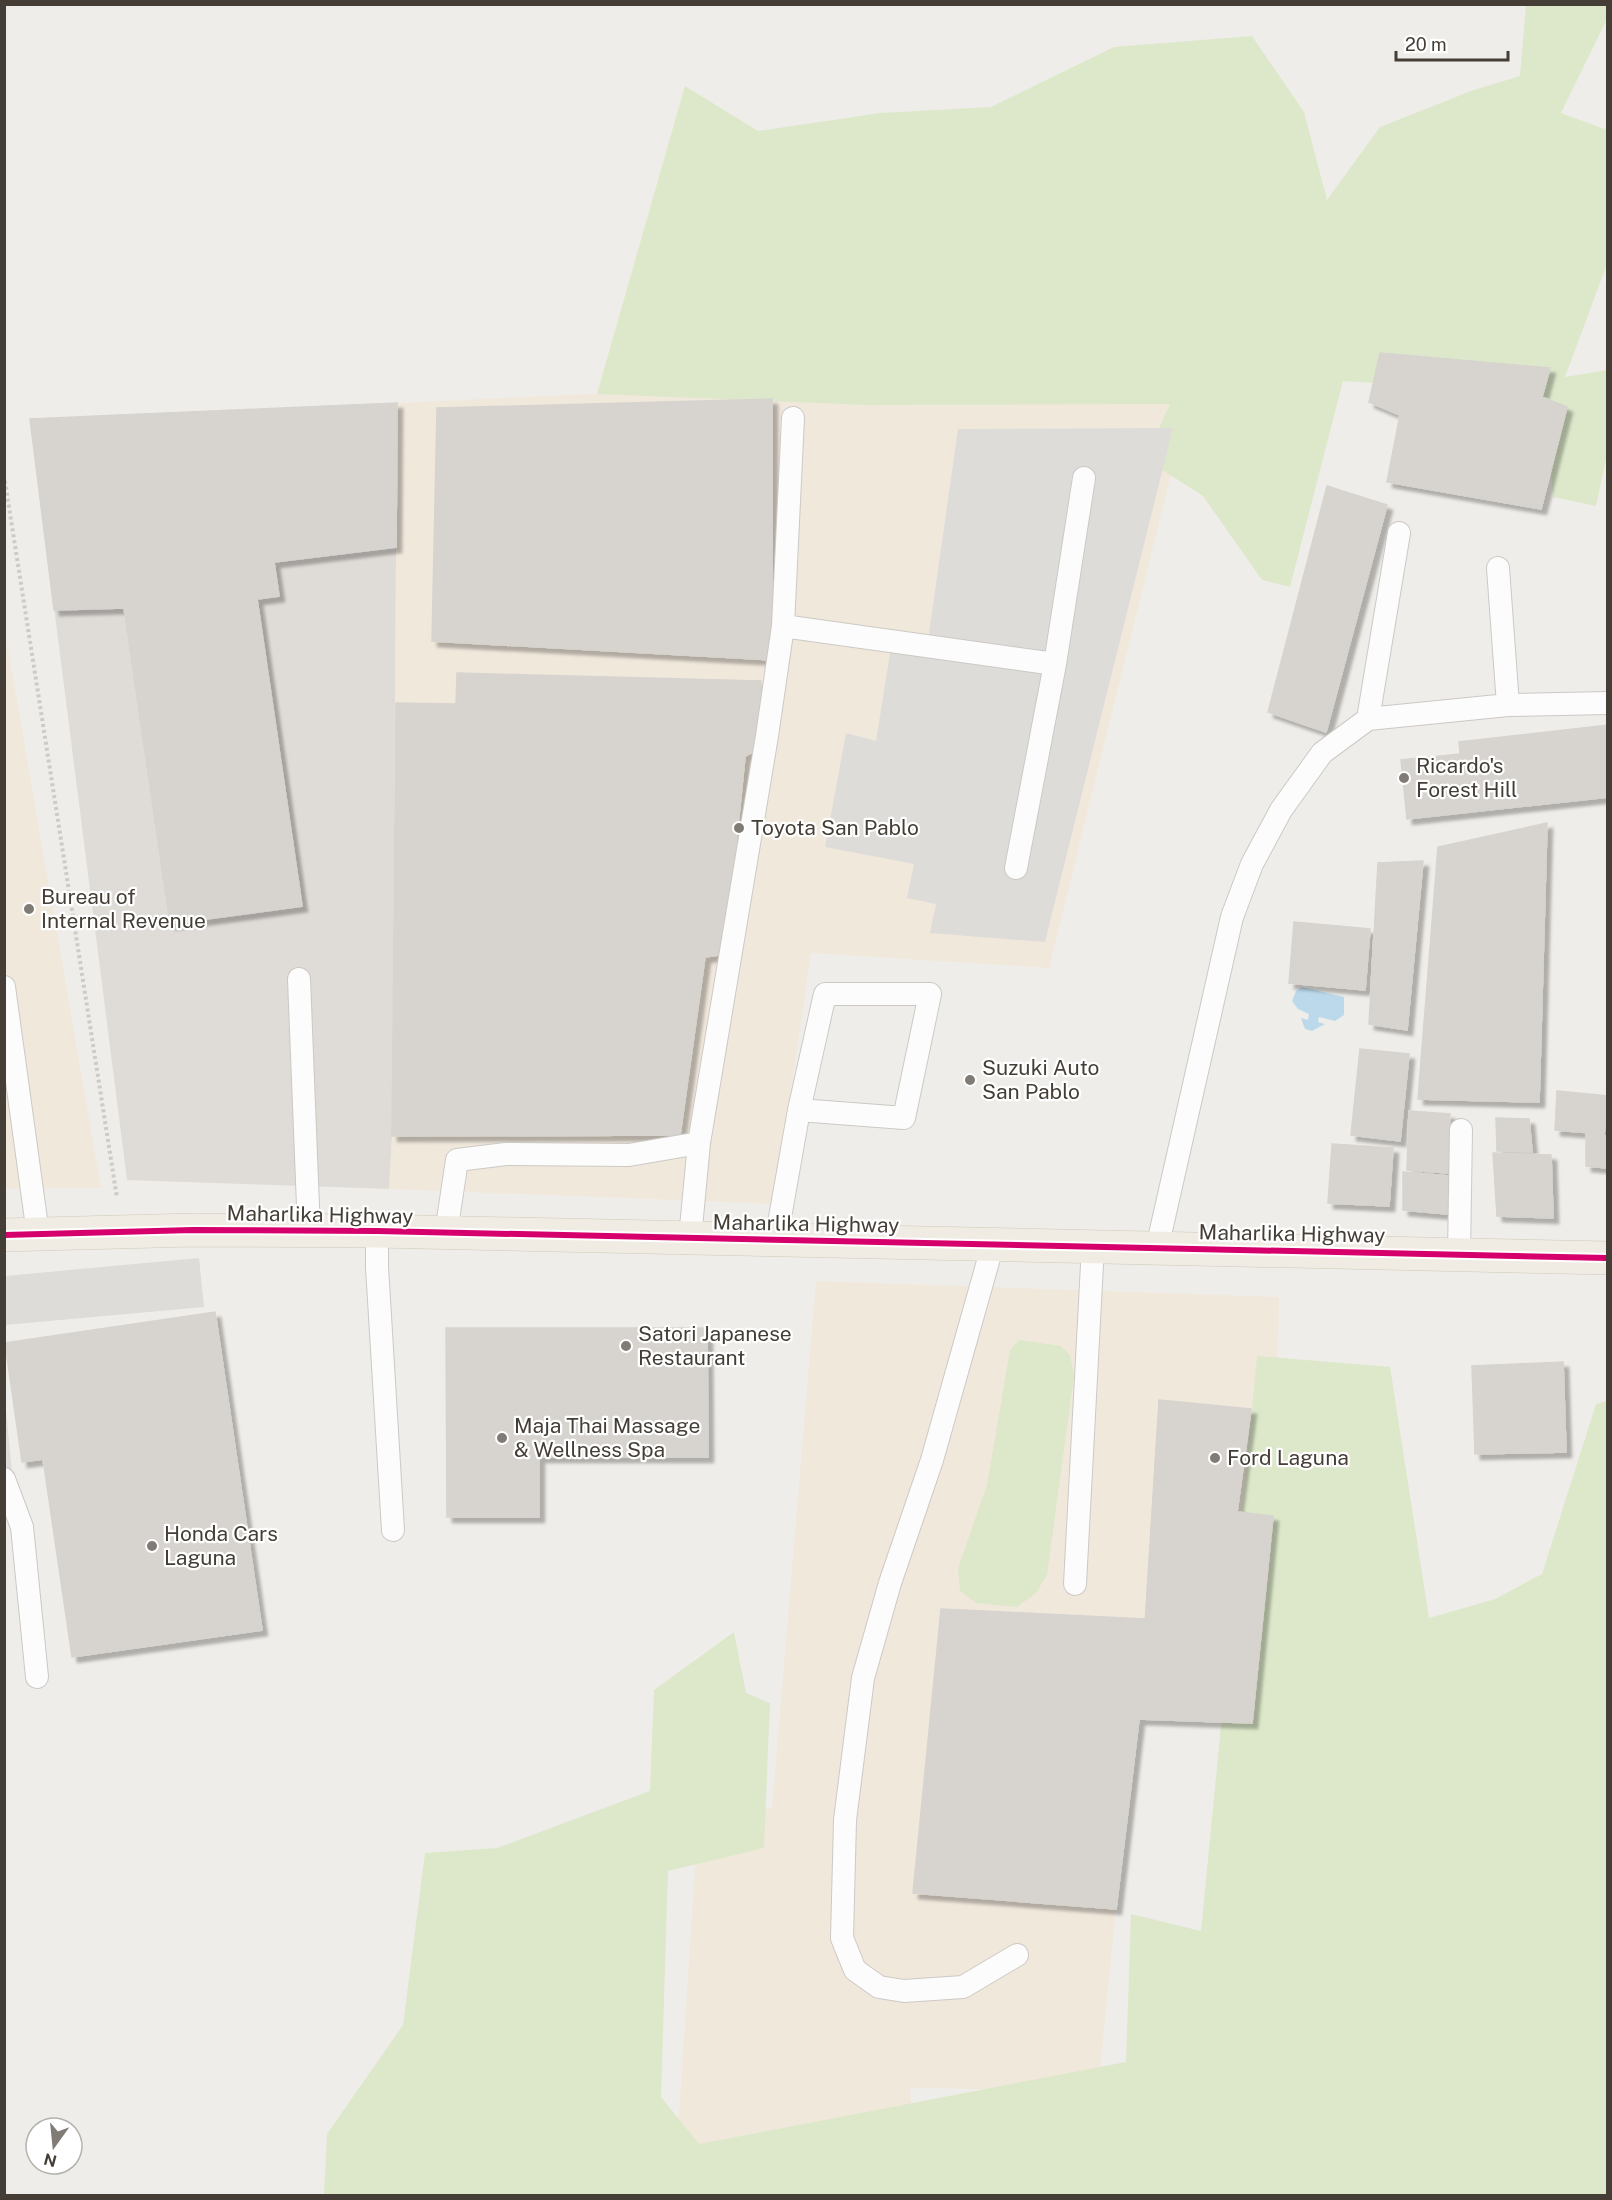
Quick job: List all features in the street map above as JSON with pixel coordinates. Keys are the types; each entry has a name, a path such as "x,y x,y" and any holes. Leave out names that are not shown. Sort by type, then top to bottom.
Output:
{"main road":[{"name":"Maharlika Highway","path":"4,1234 377,1231 1608,1258"}],"lane":[{"path":"690,1238 699,1143 767,736 783,626 793,418"},
{"path":"1016,868 1055,664 1084,478"},
{"path":"1368,719 1399,533"},
{"path":"1498,568 1508,705"},
{"path":"783,626 1055,664"},
{"path":"1157,1248 1232,917 1252,864 1281,810 1322,753 1368,719 1508,705 1608,703"},
{"path":"300,980 309,1231"},
{"path":"4,987 38,1234"},
{"path":"776,1240 799,1110 825,994 930,994 904,1118 799,1110"},
{"path":"1459,1254 1461,1130"},
{"path":"446,1233 457,1160 506,1154 628,1155 699,1143"},
{"path":"377,1231 376,1267 393,1530"},
{"path":"993,1244 932,1460 890,1583 862,1678 845,1820 842,1938 855,1970 879,1987 903,1991 963,1987 1017,1955"},
{"path":"1075,1584 1093,1246"},
{"path":"4,1479 22,1527 37,1677"}],"path":[{"path":"4,475 123,1232"}],"shaded area":[{"name":"Toyota San Pablo","path":"1193,385 1049,968 811,953 775,1204 389,1189 392,1136 397,403 650,391"},
{"path":"397,403 392,1136 389,1189 127,1180 30,419"},
{"path":"1173,428 1045,942 930,933 936,904 907,898 914,864 825,847 846,733 876,741 893,634 928,640 958,429"},
{"name":"Bureau of Internal Revenue","path":"5,631 101,1188 5,1189"},
{"path":"199,1258 204,1307 5,1325 5,1276"},
{"path":"816,1281 1279,1297 1273,1516 1252,1723 1139,1720 1116,1909 1098,2091 910,2088 916,2184 674,2189 699,1807 772,1809"},
{"path":"4,1389 14,1494 4,1495"}],"green space":[{"path":"1526,5 1607,5 1607,19 1561,113 1607,130 1607,264 1565,377 1607,370 1607,455 1596,506 1553,497 1548,434 1533,393 1343,381 1290,587 1262,580 1203,496 1145,459 1170,404 865,405 597,394 685,86 758,131 880,113 991,107 1114,47 1252,36 1304,112 1327,200 1380,127 1471,91 1520,76"},
{"path":"1019,1340 1061,1346 1070,1355 1074,1376 1047,1575 1036,1593 1017,1607 976,1603 960,1591 958,1568 987,1485 1010,1350"},
{"path":"1257,1356 1390,1367 1429,1618 1495,1599 1542,1574 1596,1404 1607,1401 1607,2195 324,2196 327,2134 403,2025 425,1853 497,1848 650,1791 654,1690 734,1632 746,1693 770,1703 764,1848 668,1871 661,2097 699,2144 1126,2062 1131,1914 1201,1931"}],"water":[{"path":"1302,987 1344,997 1344,1015 1335,1021 1319,1017 1318,1022 1325,1024 1312,1031 1305,1029 1301,1018 1308,1020 1309,1014 1298,1009 1292,1001 1296,991"}],"building":[{"path":"1380,353 1550,368 1542,397 1567,407 1541,509 1387,482 1400,415 1369,402"},
{"path":"772,399 772,660 432,641 437,408"},
{"path":"397,403 396,547 274,562 279,596 257,599 302,906 170,924 124,608 54,610 30,419"},
{"path":"1327,486 1387,505 1326,732 1268,712"},
{"path":"457,673 761,681 758,749 745,756 725,954 705,957 680,1135 392,1136 396,703 456,704"},
{"path":"1608,725 1608,797 1407,819 1401,760 1460,754 1459,742"},
{"path":"1547,823 1539,1102 1418,1099 1438,847"},
{"path":"1423,861 1407,1030 1369,1024 1378,863"},
{"path":"1294,922 1370,929 1365,990 1289,983"},
{"path":"1360,1049 1409,1054 1400,1141 1351,1135"},
{"path":"1557,1091 1608,1096 1604,1134 1555,1130"},
{"path":"1409,1111 1450,1114 1448,1173 1407,1170"},
{"path":"1496,1118 1529,1119 1532,1152 1497,1151"},
{"path":"1586,1134 1608,1136 1608,1168 1586,1166"},
{"path":"1332,1144 1393,1148 1389,1206 1328,1203"},
{"path":"1493,1153 1551,1155 1553,1218 1497,1216"},
{"path":"1403,1172 1448,1176 1447,1214 1403,1210"},
{"name":"Honda Cars Laguna","path":"215,1312 262,1630 72,1657 43,1459 22,1462 5,1343"},
{"path":"446,1328 707,1328 708,1457 539,1457 539,1517 447,1517"},
{"path":"1563,1362 1566,1452 1475,1454 1472,1366"},
{"name":"Ford Laguna","path":"1159,1400 1251,1409 1237,1512 1273,1516 1252,1723 1139,1719"},
{"path":"941,1609 1146,1619 1139,1719 1116,1909 913,1893"}],"cycle path":[{"path":"4,1235 193,1230 377,1231 1608,1258"}],"place":[{"name":"Ricardo's Forest Hill","path":"1404,778"},
{"name":"Toyota San Pablo","path":"739,828"},
{"name":"Bureau of Internal Revenue","path":"29,909"},
{"name":"Suzuki Auto San Pablo","path":"970,1080"},
{"name":"Satori Japanese Restaurant","path":"626,1346"},
{"name":"Maja Thai Massage & Wellness Spa","path":"502,1438"},
{"name":"Ford Laguna","path":"1215,1458"},
{"name":"Honda Cars Laguna","path":"152,1546"}]}
